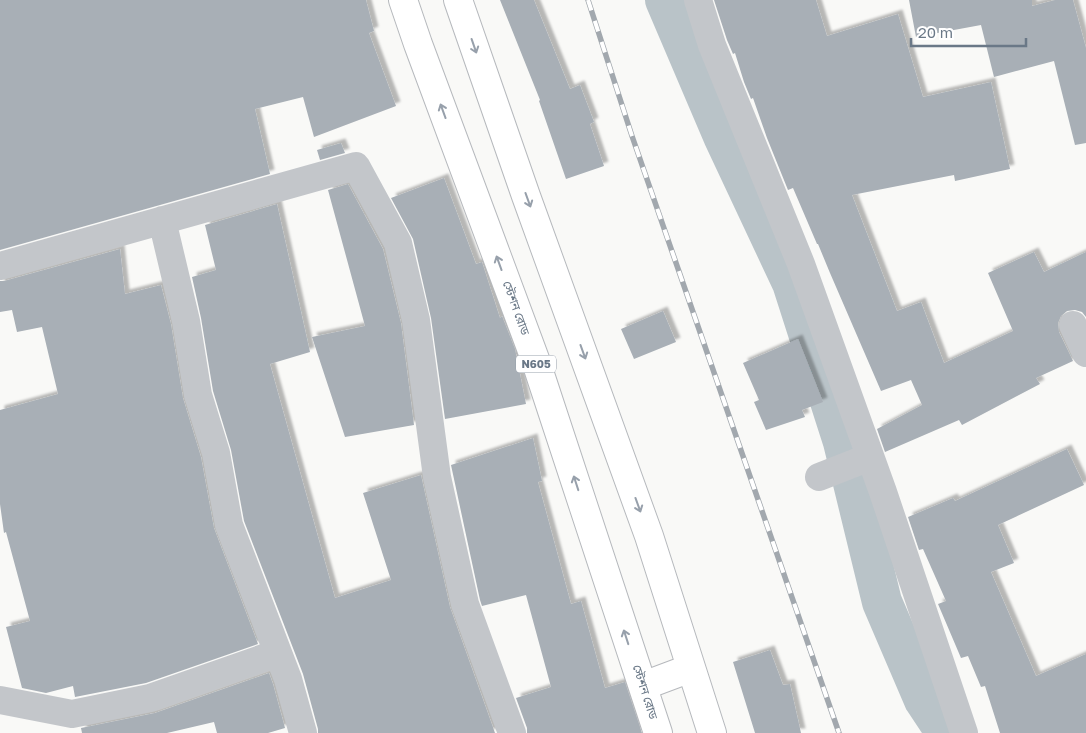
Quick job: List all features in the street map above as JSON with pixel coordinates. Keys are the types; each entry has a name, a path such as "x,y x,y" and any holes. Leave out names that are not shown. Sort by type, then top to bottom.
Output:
{"highway":[{"name":"স্টেশন রোড","path":"403,0 535,359 658,733"},
{"path":"458,0 533,215 649,536 712,733"},
{"path":"642,686 691,668"}],"street":[{"path":"698,0 712,45 801,264 870,457 964,733"},
{"path":"0,266 356,166 398,243 416,320 437,477 465,604 512,733"},
{"path":"162,220 186,321 198,395 216,453 229,525 288,679 303,733"},
{"path":"1073,325 1086,353"},
{"path":"819,477 870,457"},
{"path":"0,700 72,714 150,698 278,653"}],"building":[{"path":"0,0 366,0 374,31 369,33 396,106 314,137 303,97 255,109 270,174 0,250"},
{"path":"500,0 534,0 570,89 580,85 594,122 590,124 604,166 566,179 540,100"},
{"path":"714,0 816,0 827,36 898,14 923,97 991,82 1010,169 955,181 954,175 852,195 897,311 921,302 944,363 1013,331 988,273 1034,252 1044,272 1086,252 1086,317 1082,312 1075,310 1067,311 1061,316 1058,323 1059,332 1073,361 1036,378 1040,384 962,425 959,420 885,452 877,429 922,405 911,380 881,391 793,188 788,190 753,98 751,99 744,82 735,53 733,54 727,40"},
{"path":"909,0 1032,0 1032,6 1055,0 1073,0 1086,48 1086,143 1075,145 1054,61 994,77 981,25 916,37"},
{"path":"341,143 345,153 320,160 317,150"},
{"path":"444,178 476,264 482,262 500,318 502,316 515,349 526,404 445,419 431,318 413,239 391,198"},
{"path":"348,184 383,249 401,323 414,425 345,437 312,337 365,326 328,190"},
{"path":"277,204 310,352 270,364 335,598 391,580 363,493 421,475 450,607 495,733 318,733 303,674 244,521 231,450 213,391 192,277 216,270 205,225"},
{"path":"120,249 125,294 161,285 171,324 183,398 201,457 214,528 258,644 146,683 75,697 73,686 46,693 22,688 6,627 30,621 6,532 4,533 0,504 0,410 58,394 42,327 17,332 12,310 0,312 0,281"},
{"path":"663,311 676,342 634,359 621,329"},
{"path":"798,339 823,402 802,410 805,417 766,430 754,402 759,400 743,363"},
{"path":"533,438 542,481 538,482 571,604 581,601 605,688 625,682 642,733 527,733 516,698 551,687 526,595 482,606 451,465"},
{"path":"1067,449 1084,485 998,525 1014,563 991,572 1036,676 1086,654 1086,733 1000,733 985,686 981,687 968,656 961,658 938,604 946,601 923,549 919,550 908,517 953,498 955,501"},
{"path":"770,650 783,685 790,684 801,733 755,733 733,662"},
{"path":"269,673 285,728 268,733 217,733 214,722 167,733 82,733 81,728 155,713"}],"waterway":[{"path":"665,0 723,136 792,283 843,442 882,602 924,700 946,733"}],"railway":[{"path":"588,0 632,136 839,733"}]}
